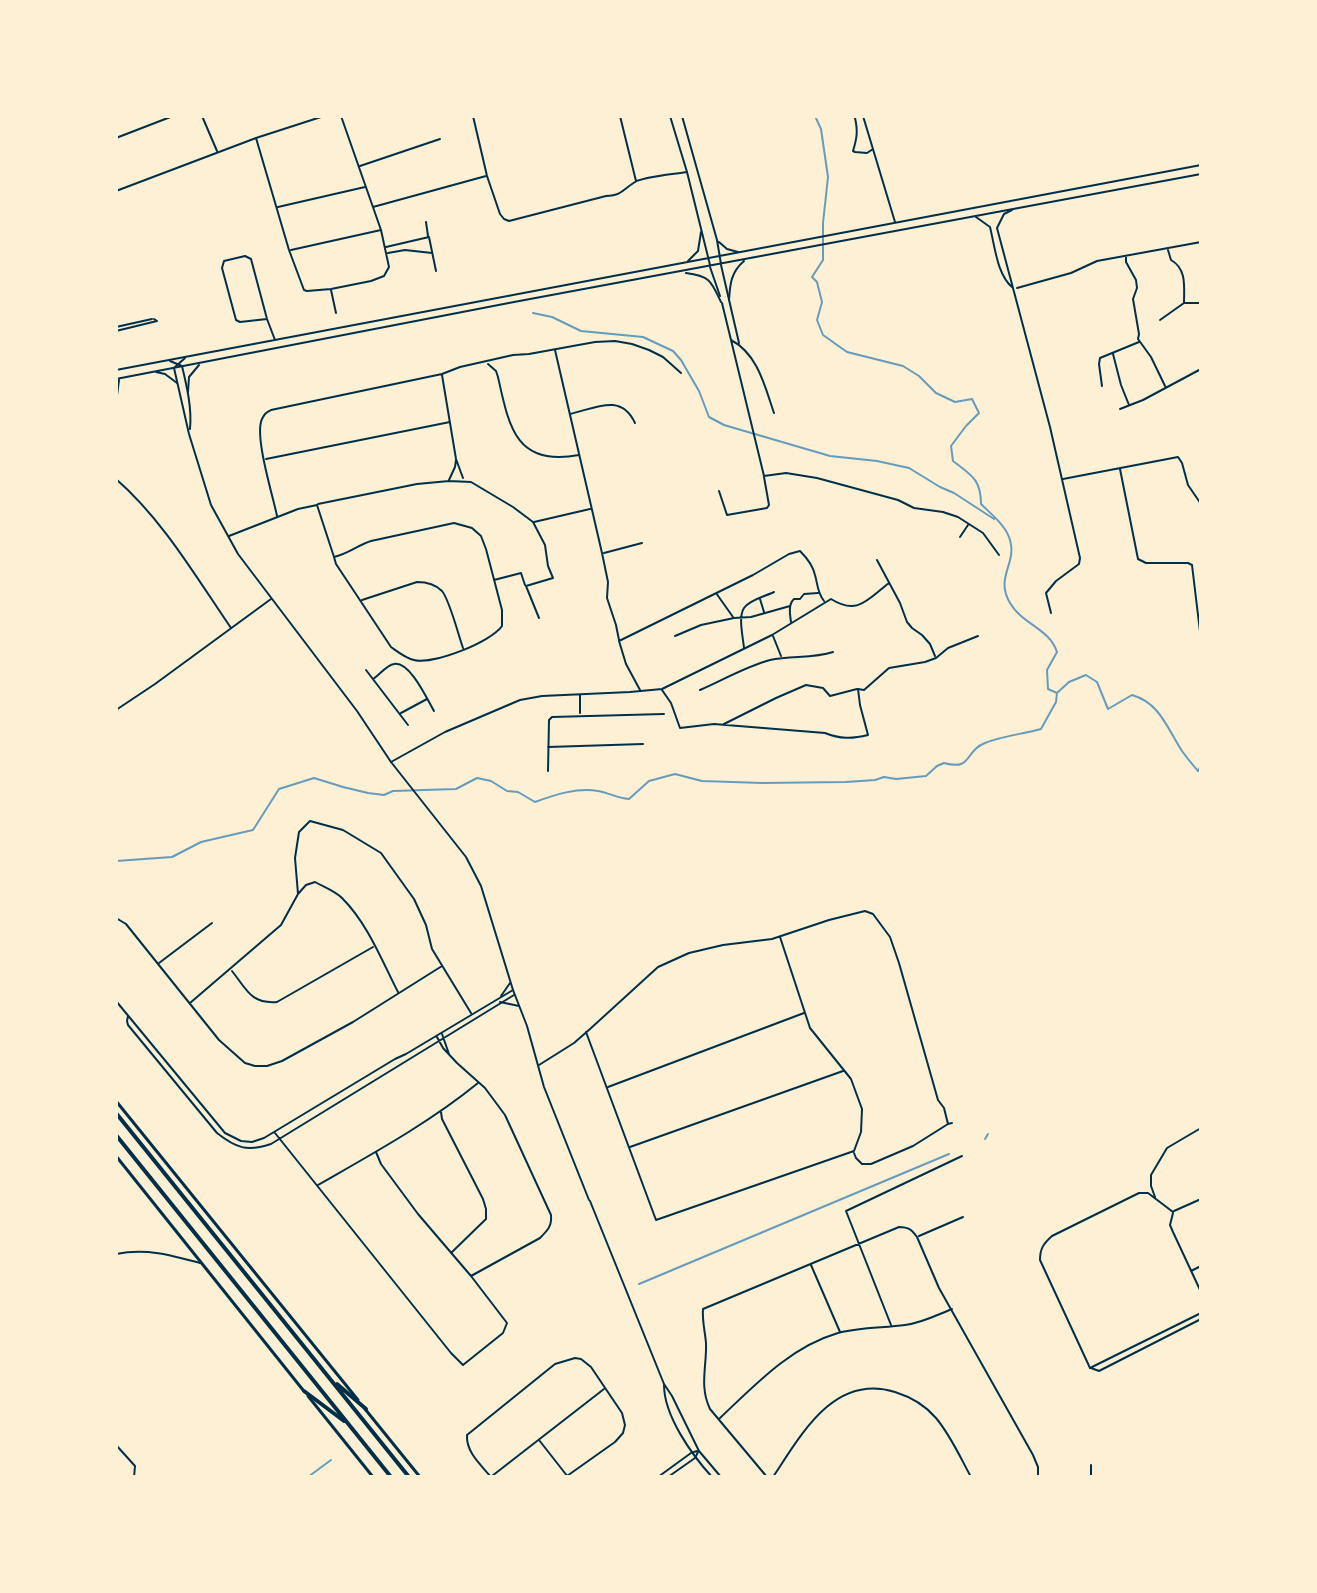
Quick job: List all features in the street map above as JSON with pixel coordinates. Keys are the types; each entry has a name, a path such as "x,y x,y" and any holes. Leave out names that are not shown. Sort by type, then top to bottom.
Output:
{"highway":[{"path":"116,1101 420,1477"},
{"path":"116,1113 409,1477"},
{"path":"116,1135 391,1477"},
{"path":"116,1156 373,1477"},
{"path":"328,1376 366,1409"},
{"path":"304,1391 350,1425"}],"street":[{"path":"116,138 173,116"},
{"path":"202,116 217,153"},
{"path":"116,191 324,116"},
{"path":"256,138 304,290 331,289 371,281 384,276 389,267 381,230 341,116"},
{"path":"473,116 487,176 500,214 509,221 617,195 636,181 687,172"},
{"path":"620,116 636,181"},
{"path":"670,116 731,340 769,505 767,508 727,515 719,491"},
{"path":"682,116 717,240 740,345"},
{"path":"863,116 895,222"},
{"path":"855,118 858,129 853,151 867,153 874,148"},
{"path":"359,166 440,139"},
{"path":"116,370 1201,165"},
{"path":"116,403 118,379 1201,174"},
{"path":"373,207 487,176"},
{"path":"277,207 366,186"},
{"path":"1013,209 1004,214 997,228 1062,479 1080,562 1046,593 1051,613"},
{"path":"976,217 990,227 1006,281 1014,289"},
{"path":"426,222 436,271"},
{"path":"685,263 698,251 701,227"},
{"path":"289,250 381,230"},
{"path":"385,247 429,237"},
{"path":"717,240 727,249 739,252"},
{"path":"1014,289 1071,273 1097,261 1201,242"},
{"path":"404,243 405,250"},
{"path":"1168,249 1171,260 1178,264 1182,273 1184,303"},
{"path":"386,253 405,250 432,253"},
{"path":"1126,255 1126,262 1136,280 1133,299 1140,341 1166,388"},
{"path":"267,319 236,320 222,268 224,261 245,256 251,259 275,340"},
{"path":"729,300 733,274 745,260"},
{"path":"681,272 703,275 709,279 721,302"},
{"path":"331,289 336,313"},
{"path":"1160,320 1184,303 1201,303"},
{"path":"116,329 157,320 129,326"},
{"path":"731,340 740,345 753,361 774,413"},
{"path":"1102,386 1099,360 1140,341"},
{"path":"277,517 260,425 264,415 271,410 442,374 513,355 595,342 632,344 663,357 681,373"},
{"path":"554,349 602,553 608,582 607,598 626,664 641,692"},
{"path":"1113,352 1129,406"},
{"path":"174,368 185,358"},
{"path":"170,361 182,366"},
{"path":"486,362 496,371 508,418 518,439 545,457 554,459 580,455"},
{"path":"188,392 191,372 201,363"},
{"path":"182,366 191,418 189,434"},
{"path":"174,368 189,434 211,505 238,554 357,711 391,762 466,857 481,886 544,1087 664,1384 699,1451 721,1477"},
{"path":"1120,409 1201,369"},
{"path":"155,372 165,374 177,383"},
{"path":"442,374 456,459 449,481"},
{"path":"569,414 613,404 631,413 635,423"},
{"path":"264,459 450,422"},
{"path":"1062,479 1178,457 1188,485 1201,504"},
{"path":"456,459 463,480"},
{"path":"1120,469 1138,559 1146,563 1192,565 1201,640"},
{"path":"764,476 786,473 817,478 898,500 914,508 943,512 983,533 999,555"},
{"path":"116,479 155,521 231,629"},
{"path":"228,537 317,505 417,484 463,480 490,492 533,522 545,545 553,578 526,586"},
{"path":"317,505 334,557 391,647 403,656 415,661 442,659 492,635 502,626 502,610 486,549 481,536 472,528 454,523 371,541 334,557"},
{"path":"533,522 591,509"},
{"path":"960,537 969,524"},
{"path":"602,553 642,543"},
{"path":"619,641 796,551 800,551 812,566 818,593 825,603"},
{"path":"877,560 907,622 930,644 936,658"},
{"path":"1193,570 1201,569"},
{"path":"494,580 521,573 539,618"},
{"path":"360,601 417,582 435,586 445,596 463,649"},
{"path":"391,762 445,732 520,700 662,689 772,635 831,599 842,606 856,606 889,583"},
{"path":"744,649 742,618 745,607 774,592"},
{"path":"716,593 734,618"},
{"path":"792,624 790,606 794,599 800,599 804,594 818,593"},
{"path":"116,710 272,599"},
{"path":"760,599 764,613"},
{"path":"675,636 701,625 790,606"},
{"path":"772,635 782,658"},
{"path":"724,725 806,685 823,688 830,696 864,690 889,668 911,666 936,658 948,648 978,636"},
{"path":"700,690 766,661 833,652"},
{"path":"402,666 403,656"},
{"path":"373,679 391,664 402,666 413,675 434,711"},
{"path":"366,670 408,725"},
{"path":"662,689 680,728 724,725 797,730 852,739 868,735 858,689"},
{"path":"580,694 581,715"},
{"path":"400,713 427,699"},
{"path":"548,771 549,720 555,716 664,714"},
{"path":"548,747 643,744"},
{"path":"298,894 295,858 299,832 310,821 343,830 381,853 414,899 426,925 432,949 471,1014"},
{"path":"190,1003 281,925 298,894 306,885 315,882 342,898 362,924 399,993"},
{"path":"539,1065 586,1032 667,962 723,945 780,937 865,911 873,914 890,937 938,1100 950,1124 913,1146 871,1164 862,1164 856,1158 854,1151 861,1132 862,1109 851,1079 810,1028 780,937"},
{"path":"116,918 126,924 219,1040 236,1057 255,1066 282,1061 353,1022 442,966"},
{"path":"158,964 212,923"},
{"path":"230,969 256,999 264,1003 277,1002 374,946"},
{"path":"501,996 510,982"},
{"path":"116,1001 225,1133 241,1141 252,1142 275,1133 513,990"},
{"path":"128,1016 128,1025 217,1133 230,1144 248,1149 271,1144 515,995"},
{"path":"500,1002 520,1006"},
{"path":"607,1087 805,1013"},
{"path":"586,1032 656,1220 854,1151"},
{"path":"441,1033 450,1055"},
{"path":"436,1036 450,1055 478,1080 505,1115 551,1215 549,1230 540,1238 471,1276"},
{"path":"629,1147 844,1070"},
{"path":"317,1186 440,1111 477,1084 478,1080"},
{"path":"440,1111 486,1209 486,1219 450,1254"},
{"path":"1155,1199 1151,1175 1167,1148 1201,1128"},
{"path":"275,1133 463,1365 493,1342 507,1323 388,1175 376,1152"},
{"path":"891,1326 846,1211 962,1156"},
{"path":"573,1159 589,1200"},
{"path":"1173,1212 1148,1193 1139,1193 1052,1236 1040,1250 1040,1260 1090,1368 1099,1371 1201,1319"},
{"path":"1173,1212 1201,1199"},
{"path":"1173,1212 1170,1225 1201,1292"},
{"path":"917,1237 963,1217"},
{"path":"767,1477 705,1399 703,1309 899,1227 907,1227 917,1237 939,1288 1033,1455 1038,1477"},
{"path":"116,1254 157,1252 200,1263"},
{"path":"811,1264 840,1332"},
{"path":"1191,1271 1201,1266"},
{"path":"719,1419 806,1345 840,1332 923,1321 952,1309"},
{"path":"1090,1368 1201,1313"},
{"path":"539,1440 568,1476 623,1433 622,1413 591,1367 581,1359 555,1364 467,1435 466,1440 469,1450 491,1477 605,1388"},
{"path":"664,1384 669,1409 691,1453 712,1477"},
{"path":"773,1477 811,1423 831,1402 861,1390 876,1389 913,1399 935,1416 949,1435 971,1477"},
{"path":"116,1445 135,1466 134,1477"},
{"path":"658,1477 691,1453 699,1451"},
{"path":"671,1476 695,1458 699,1451"},
{"path":"1091,1465 1091,1477"}],"waterway":[{"path":"815,116 821,129 828,177 823,260 812,277 817,282 822,302 817,320 823,335 847,352 903,366 936,393 955,402 972,399 979,413 951,446 953,461 974,478 981,504 1007,532 1011,554 1004,585 1010,603 1048,638 1057,652 1047,670 1048,689 1057,693 1069,682 1086,675 1097,682 1108,709 1132,695 1142,699 1162,717 1198,771 1201,765"},
{"path":"533,313 552,317 581,331 643,337 673,351 699,391 709,417 724,425 830,456 909,468 994,519"},
{"path":"116,861 172,857 201,842 253,830 279,789 314,778 384,795 393,791 456,789 477,778 491,781 507,791 518,792 535,802 582,790 629,799 649,781 675,774 702,781 762,783 846,782 926,776 944,763 953,765 964,762 978,746 985,743 1041,729 1056,702 1057,693"},
{"path":"985,1139 988,1134"},
{"path":"639,1284 949,1154"},
{"path":"308,1477 331,1460"}]}
